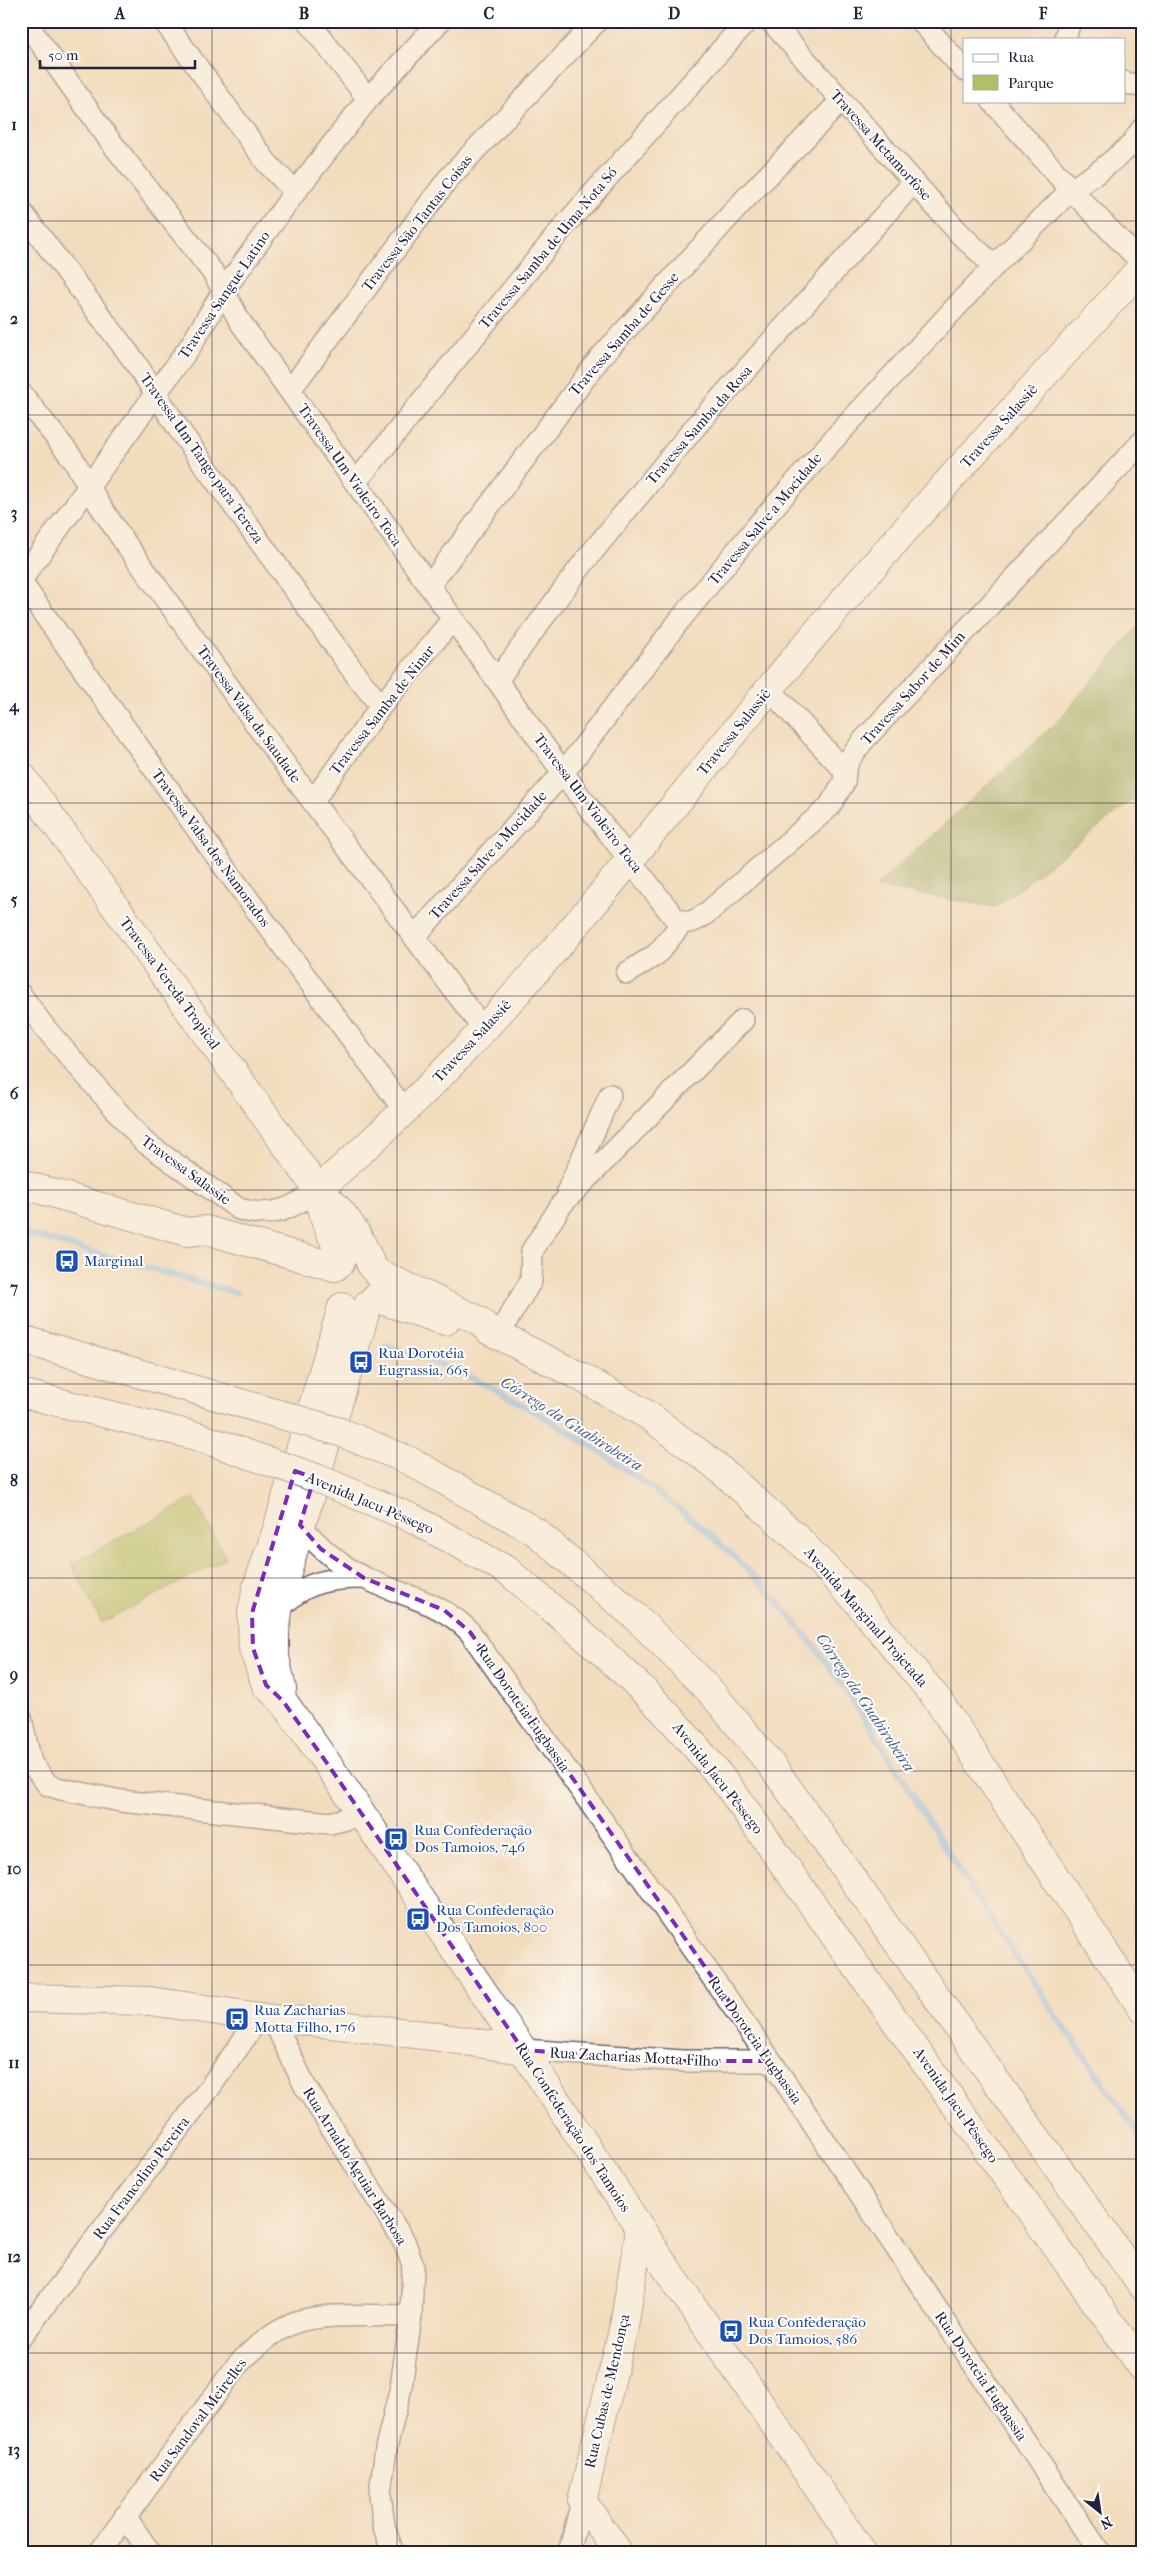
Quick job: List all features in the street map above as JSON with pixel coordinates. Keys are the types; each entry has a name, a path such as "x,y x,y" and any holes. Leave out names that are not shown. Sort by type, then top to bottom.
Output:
{"main road":[{"name":"Travessa Salassiê","path":"318,1190 405,1111 484,1030 630,860 769,689 907,528 1142,267"},
{"name":"Travessa Vereda Tropical","path":"21,776 318,1190 333,1202 354,1230 355,1283"},
{"name":"Avenida Marginal Projetada","path":"21,1184 187,1232 199,1243 355,1283 480,1321 493,1333 583,1378 649,1416 715,1465 797,1538 856,1600 938,1700 1142,2008"},
{"name":"Rua Confederação dos Tamoios","path":"283,1701 275,1657 275,1631 278,1610 300,1525 355,1283"},
{"name":"Rua Confederação dos Tamoios","path":"355,1283 276,1533 257,1587 252,1613 253,1648 266,1684 283,1701 362,1815 523,2050 640,2229 863,2553"},
{"path":"21,1339 340,1432 410,1461 536,1532 637,1618 712,1693 772,1766 1142,2286"},
{"name":"Avenida Jacu-Pêssego","path":"21,1393 196,1436 316,1478 414,1519 508,1571 600,1650 656,1702 694,1744 728,1786 1142,2367"},
{"name":"Rua Zacharias Motta Filho","path":"21,1998 150,2002 266,2018 432,2036 523,2050"},
{"name":"Rua Cubas de Mendonça","path":"582,2500 624,2326 640,2229"},
{"path":"582,2500 618,2553"}],"street":[{"name":"Travessa Um Violeiro Toca","path":"25,21 108,138 214,274 241,323 430,586 452,620 630,860 674,917 683,922"},
{"path":"164,21 267,163 295,192"},
{"path":"308,21 368,99"},
{"name":"Travessa Sangue Latino","path":"21,581 191,345 224,290 295,192 368,99 440,21"},
{"name":"Travessa São Tantas Coisas","path":"290,390 448,179 596,21"},
{"name":"Travessa Samba de Uma Nota Só","path":"356,482 565,225 748,21"},
{"name":"Travessa Metamorfose","path":"771,21 960,234 994,266"},
{"path":"921,21 963,69"},
{"path":"1065,38 1070,21"},
{"path":"1126,83 1142,87"},
{"name":"Travessa Samba de Gesse","path":"430,586 600,358 747,197 841,101"},
{"path":"993,102 1071,190 1142,263"},
{"name":"Travessa Salve a Mocidade","path":"415,936 564,772 679,621 757,526 994,266 1071,190 1114,160 1131,145 1142,130"},
{"name":"Travessa Samba da Rosa","path":"498,680 584,562 696,427 914,182"},
{"name":"Travessa Um Tango para Tereza","path":"21,210 156,392 182,434 358,679 381,706"},
{"name":"Travessa Valsa da Saudade","path":"21,393 73,459 123,540 313,802 484,1030"},
{"name":"Travessa Sabor de Mim","path":"683,922 697,921 829,807 844,782 845,771 863,741 1142,442"},
{"name":"Travessa Valsa dos Namorados","path":"21,581 214,853 405,1111"},
{"name":"Travessa Samba de Ninar","path":"313,802 381,706 452,620"},
{"path":"769,689 845,771"},
{"path":"627,973 657,954 683,922"},
{"name":"Travessa Salassie","path":"21,995 45,1028 143,1141 178,1168 239,1209 253,1213 282,1210 295,1206 318,1190"},
{"path":"562,1204 743,1020"},
{"path":"493,1333 531,1281 532,1251 562,1204 610,1095"},
{"name":"Rua Doroteia Eugbassia","path":"300,1525 321,1549 364,1578 444,1610 458,1619 470,1632 771,2062 1100,2553"},
{"name":"Rua Doroteia Eugbassia","path":"278,1610 293,1594 305,1588 334,1578 364,1578"},
{"path":"21,1718 31,1763 48,1784 121,1801 330,1823 362,1815"},
{"name":"Rua Arnaldo Aguiar Barbosa","path":"266,2018 305,2086 404,2241 413,2265 411,2316 401,2387 386,2448 380,2492 384,2527 393,2553"},
{"name":"Rua Francolino Pereira","path":"21,2337 208,2090 266,2018"},
{"name":"Rua Zacharias Motta Filho","path":"523,2050 683,2061 771,2062"},
{"name":"Rua Sandoval Meirelles","path":"99,2553 238,2364 266,2339 291,2324 329,2317 411,2316"},
{"name":"Rua Cubas de Mendonça","path":"569,2553 582,2500"},
{"path":"125,2516 150,2553"}],"highlighted area":[{"path":"295,1471 314,1478 300,1525 321,1549 364,1578 444,1610 470,1632 771,2061 683,2061 523,2050 329,1766 283,1701 266,1685 253,1648 252,1613"}],"green space":[{"path":"1142,622 1142,793 996,907 875,887 1056,723"},
{"path":"194,1498 226,1558 102,1623 71,1564"}],"waterway":[{"path":"21,1232 237,1293"},
{"name":"Córrego da Guabirobeira","path":"385,1345 474,1379 514,1400 596,1449 675,1506 747,1569 803,1632 851,1697 1002,1936 1142,2139"}],"place":[{"name":"Marginal","path":"67,1261"},
{"name":"Rua Dorotéia Eugrassia, 665","path":"361,1362"},
{"name":"Rua Confederação Dos Tamoios, 746","path":"396,1839"},
{"name":"Rua Confederação Dos Tamoios, 800","path":"418,1919"},
{"name":"Rua Zacharias Motta Filho, 176","path":"237,2019"},
{"name":"Rua Confederação Dos Tamoios, 586","path":"731,2331"}]}
